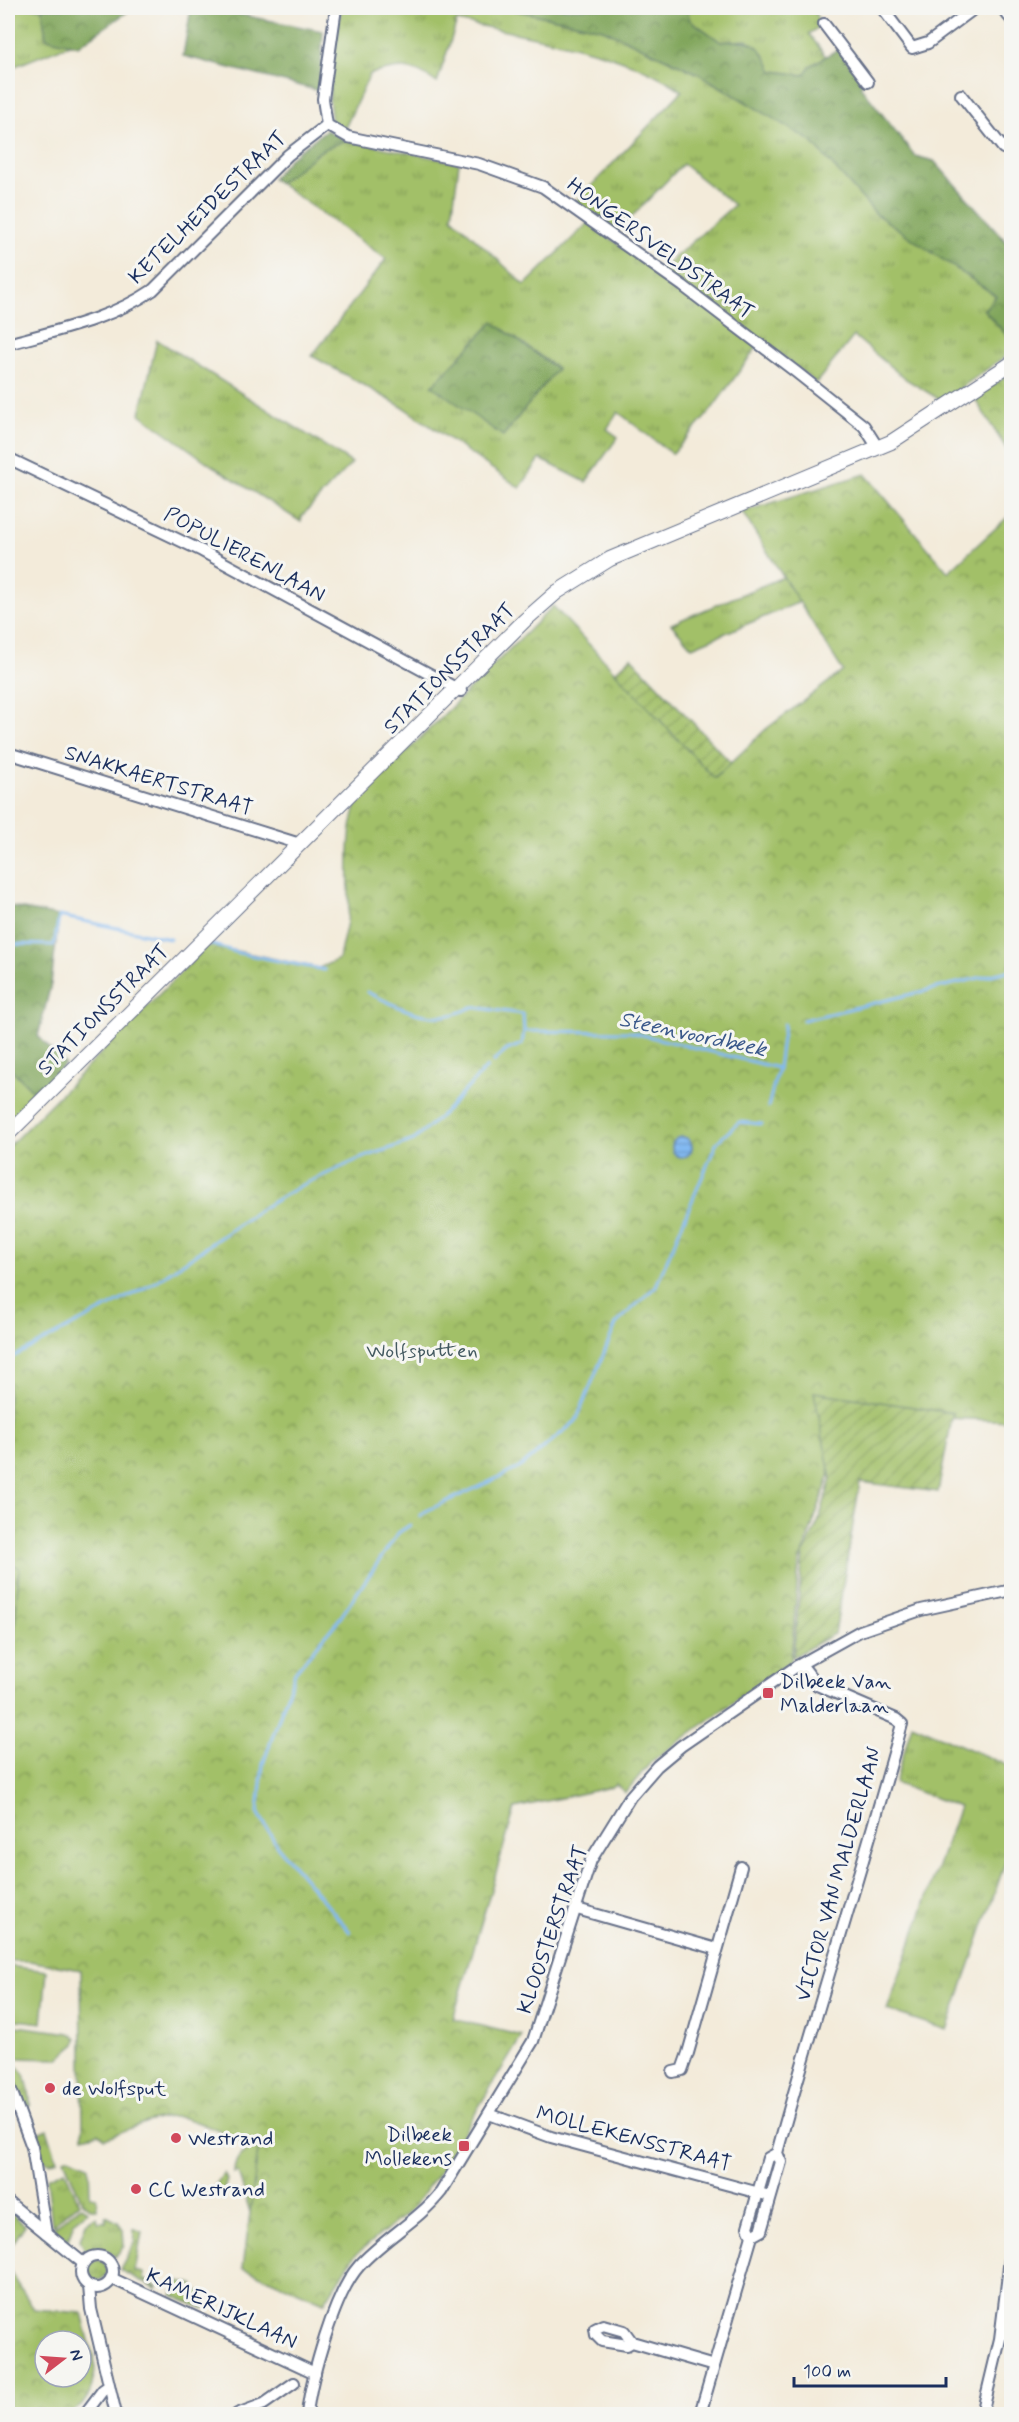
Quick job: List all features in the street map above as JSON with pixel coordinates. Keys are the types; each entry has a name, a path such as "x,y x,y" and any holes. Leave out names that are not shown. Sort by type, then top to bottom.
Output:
{"street":[{"path":"327,125 323,99 336,8"},
{"path":"882,8 912,48 928,42 975,8"},
{"path":"1002,8 1011,20"},
{"path":"824,24 868,82"},
{"path":"961,95 1003,148 1011,142"},
{"name":"KETELHEIDESTRAAT","path":"8,344 102,317 134,303 153,290 288,155 327,125"},
{"name":"HONGERSVELDSTRAAT","path":"327,125 348,136 478,164 543,187 683,286 822,392 864,426 878,448"},
{"name":"STATIONSSTRAAT","path":"8,1134 300,844 459,690 524,621 557,592 610,559 878,448 903,435 1011,363"},
{"name":"POPULIERENLAAN","path":"8,458 202,551 459,690"},
{"name":"SNAKKAERTSTRAAT","path":"8,753 300,844"},
{"name":"KLOOSTERSTRAAT","path":"307,2415 315,2373 337,2305 357,2268 426,2211 441,2192 533,2041 591,1860 630,1797 657,1766 797,1666 870,1627 921,1610 1011,1590"},
{"name":"VICTOR VAN MALDERLAAN","path":"700,2415 752,2236 748,2227 765,2194 768,2158 777,2153 902,1724 896,1719 817,1685 804,1668 797,1666"},
{"path":"674,2072 682,2070 688,2053 741,1867"},
{"path":"577,1909 717,1949"},
{"path":"8,2082 32,2147 46,2233"},
{"name":"MOLLEKENSSTRAAT","path":"489,2114 550,2137 765,2194"},
{"path":"8,2202 83,2263"},
{"path":"982,2415 1000,2339 1011,2242"},
{"path":"90,2286 103,2286 111,2278 112,2268 106,2258 94,2256 83,2263 81,2276 90,2286 91,2309 116,2415"},
{"name":"KAMERIJKLAAN","path":"111,2278 315,2373"},
{"path":"632,2342 714,2366"},
{"path":"237,2415 264,2404 294,2383"},
{"path":"85,2415 103,2390 109,2386"}],"green space":[{"path":"8,8 42,8 46,38 71,44 8,69"},
{"path":"42,8 133,8 78,46 46,38"},
{"path":"191,8 207,8 323,31 320,91 183,56"},
{"path":"341,8 504,8 603,29 699,74 812,141 876,214 996,296 984,310 1011,340 1011,352 942,401 904,378 854,336 816,383 762,340 709,413 672,454 618,412 607,429 618,437 586,482 540,459 520,488 404,408 312,356 386,259 279,183 322,150 346,140 459,163 452,217 525,285 588,223 658,272 734,205 683,164 614,235 574,204 682,91 658,76 603,54 457,21 437,83 420,72 405,68 370,74 345,128 332,124 329,99","holes":["493,322 557,368 503,436"]},
{"path":"504,8 697,8 688,11 689,19 721,42 741,41 754,44 763,53 773,71 804,75 810,66 838,49 864,83 860,86 915,156 934,161 1011,247 1011,340 984,310 996,296 876,214 811,141 699,74 603,29"},
{"path":"697,8 814,8 820,26 809,34 827,58 810,66 805,75 773,71 747,40 721,42 689,19 688,11"},
{"path":"326,130 346,140 322,150 279,183 272,179 290,158"},
{"path":"493,322 557,369 503,436 432,386"},
{"path":"157,340 352,463 302,516 301,522 211,465 140,414"},
{"path":"1011,373 1011,456 974,398"},
{"name":"Wolfsputten","path":"865,474 948,572 1011,514 1011,1421 841,1413 829,1477 799,1564 791,1661 652,1761 625,1793 616,1784 515,1808 453,2019 522,2036 439,2172 411,2210 354,2256 324,2303 243,2268 258,2150 205,2125 176,2117 149,2121 105,2138 99,2133 83,2137 81,1970 29,1961 8,1961 8,1658 15,1630 19,1567 8,1563 8,1147 208,945 319,968 339,959 349,910 351,825 360,797 368,786 370,788 553,606 715,778 766,729 843,671 742,512"},
{"path":"783,577 800,602 692,647 671,624"},
{"path":"631,657 731,763 714,778 615,672"},
{"path":"8,906 59,916 51,984 38,1036 65,1064 37,1095 8,1066"},
{"path":"8,1066 37,1095 8,1125"},
{"path":"814,1392 953,1413 938,1492 860,1482 835,1633 793,1657 803,1555 819,1520 831,1479"},
{"path":"8,1563 19,1566 15,1630 8,1658"},
{"path":"912,1724 1011,1767 1011,1846 947,2030 887,2010 959,1807 895,1783"},
{"path":"8,1966 47,1971 42,2023 8,2019"},
{"path":"8,2025 70,2033 77,2038 76,2044 58,2059 13,2058 8,2046"},
{"path":"15,2065 27,2083 30,2105 25,2106 9,2068"},
{"path":"47,2129 57,2160 49,2163 44,2161 36,2134"},
{"path":"264,2146 252,2219 238,2172 234,2173 236,2161 243,2153 252,2148"},
{"path":"68,2157 89,2165 90,2196 96,2197 97,2209 88,2207 82,2202 64,2159"},
{"path":"65,2170 79,2203 52,2225 47,2178"},
{"path":"224,2173 227,2180 224,2189 199,2198 200,2187 211,2193"},
{"path":"81,2206 88,2211 74,2222 68,2240 53,2228"},
{"path":"8,2211 25,2225 8,2251"},
{"path":"97,2216 98,2222 106,2222 106,2216 118,2222 123,2229 124,2246 115,2257 102,2248 85,2250 80,2240 86,2223"},
{"path":"133,2228 142,2232 135,2271 144,2273 144,2279 157,2287 156,2289 120,2270 135,2242"},
{"path":"97,2260 104,2263 107,2270 104,2277 97,2280 90,2277 87,2270 90,2263"},
{"path":"8,2268 34,2309 82,2313 86,2329 33,2329 33,2389 91,2389 82,2405 70,2414 8,2414"},
{"path":"178,2281 194,2284 194,2289 204,2295 201,2300 208,2303 204,2309 172,2295"},
{"path":"93,2356 96,2368 93,2380"}],"water":[{"path":"678,1137 686,1137 692,1143 692,1151 686,1157 678,1157 672,1151 672,1143"}],"waterway":[{"name":"Steenvoordbeek","path":"8,944 54,945 59,916 170,939"},
{"name":"Steenvoordbeek","path":"210,944 239,953 325,970"},
{"name":"Steenvoordbeek","path":"803,1020 1012,970"},
{"name":"Steenvoordbeek","path":"367,992 419,1014 445,1016 472,1007 523,1014 524,1031 630,1032 778,1068 784,1024"},
{"path":"493,1062 507,1050 522,1044 524,1031"},
{"path":"9,1359 154,1283 261,1209 300,1186 359,1159 414,1140 446,1111 487,1067"},
{"path":"768,1107 778,1068"},
{"path":"420,1516 426,1511 519,1468 576,1421 616,1324 656,1286 717,1142 739,1122 762,1124"},
{"path":"350,1932 277,1846 258,1812 263,1764 295,1672 340,1618 398,1533 410,1525"}],"place":[{"name":"Dilbeek Van Malderlaan","path":"768,1693"},
{"name":"de Wolfsput","path":"50,2088"},
{"name":"Westrand","path":"176,2138"},
{"name":"Dilbeek Mollekens","path":"464,2146"},
{"name":"CC Westrand","path":"136,2189"}]}
